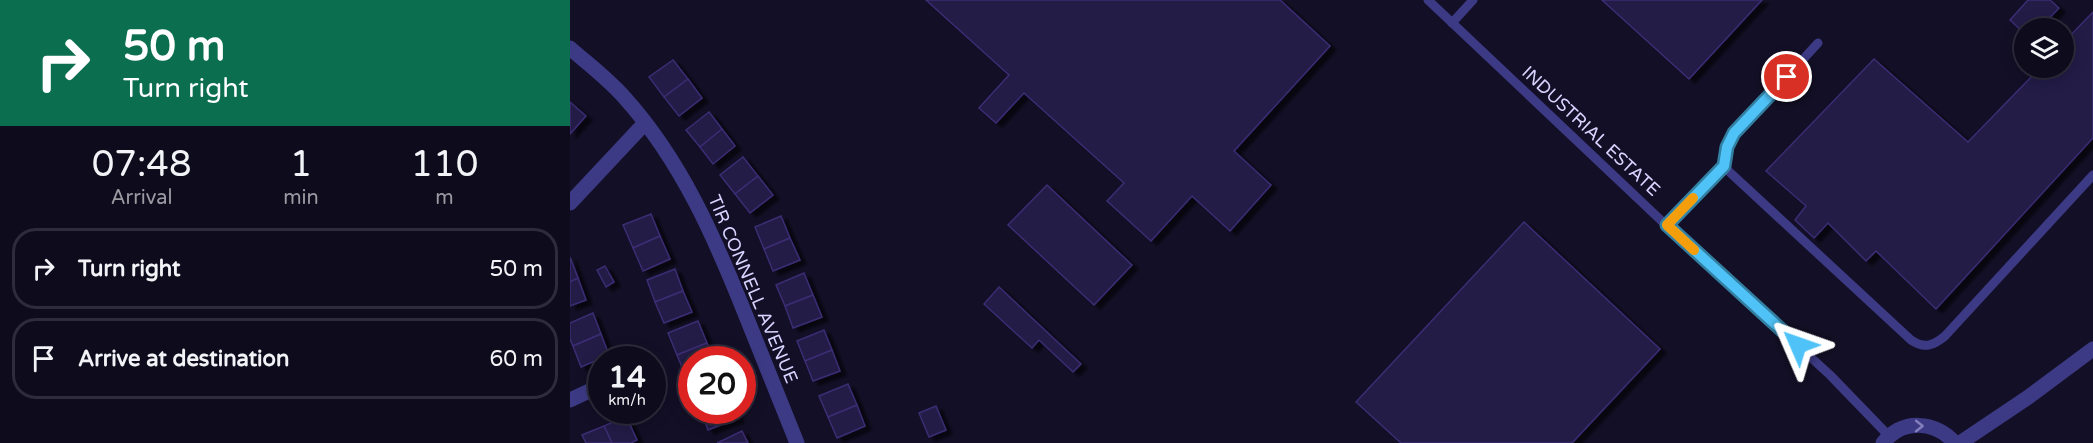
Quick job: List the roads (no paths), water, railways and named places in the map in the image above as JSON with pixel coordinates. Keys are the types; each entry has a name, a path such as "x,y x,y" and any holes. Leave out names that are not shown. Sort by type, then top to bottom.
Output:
{"street":[{"name":"TIR CONNELL AVENUE","path":"570,48 616,88 645,123 686,184 705,219 731,278 797,443"},
{"path":"570,203 645,123"},
{"path":"1960,443 2093,349"},
{"path":"570,400 588,392"},
{"path":"1886,440 1908,426 1929,426 1939,430 1955,443"}],"lane":[{"name":"INDUSTRIAL ESTATE","path":"1428,0 1830,375 1886,440"},
{"path":"1452,23 1473,0"},
{"path":"1667,225 1724,166 1727,147 1734,133 1818,43"},
{"path":"1724,166 1911,340 1923,346 1931,345 1945,336 2093,175"}]}
